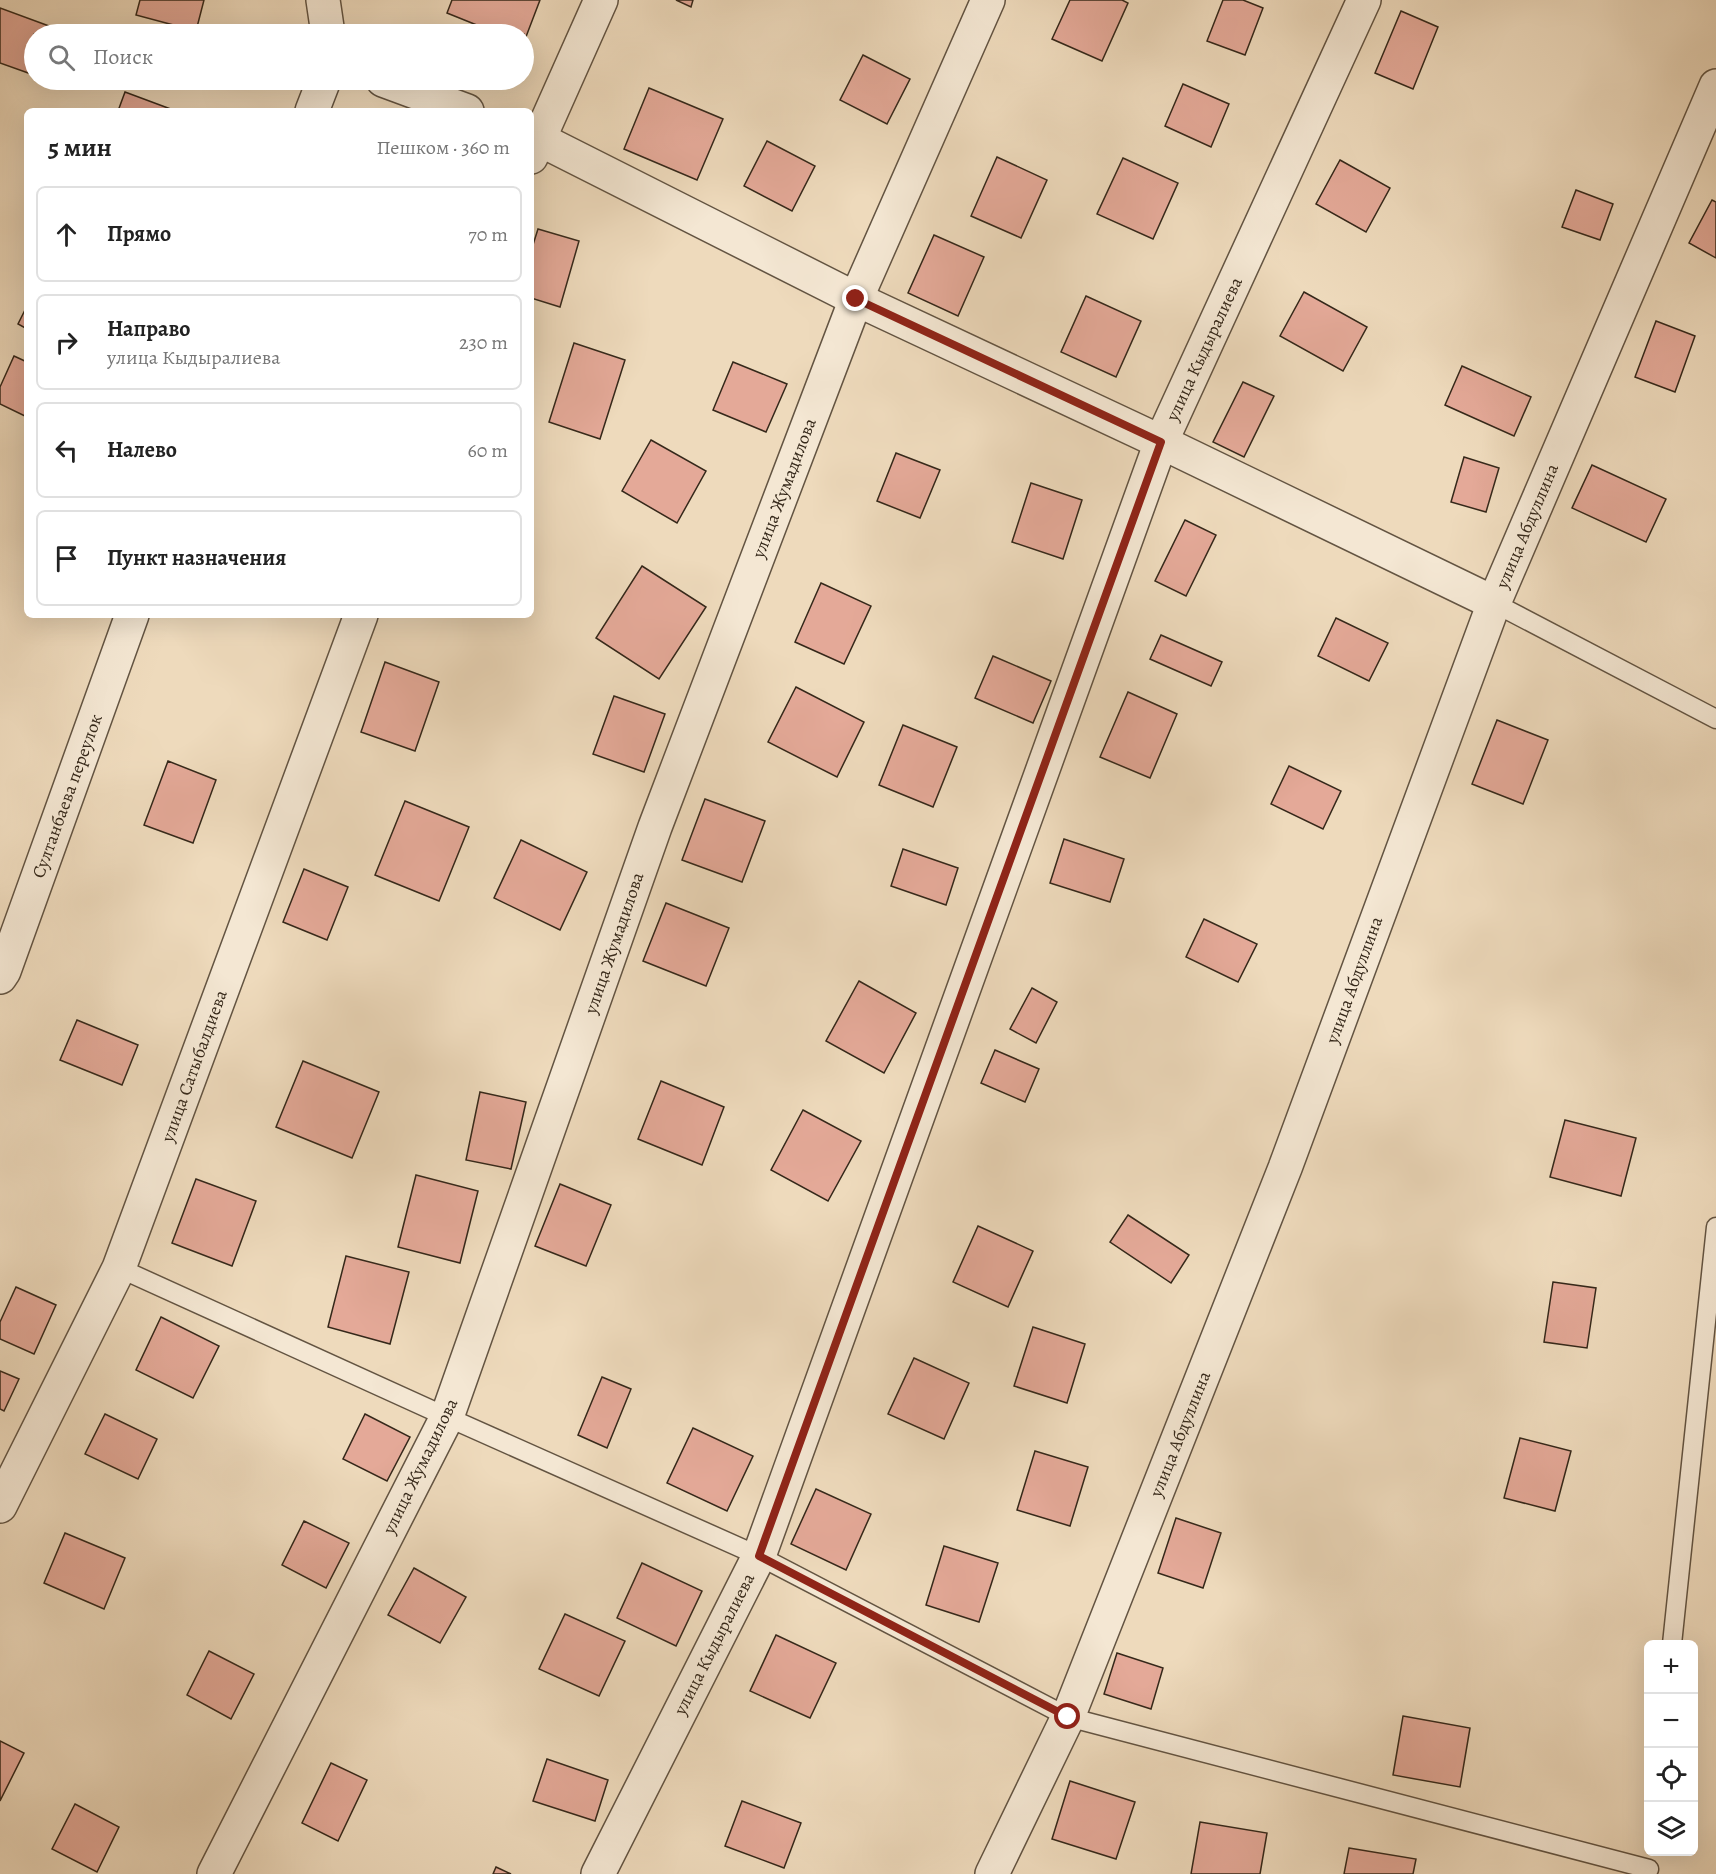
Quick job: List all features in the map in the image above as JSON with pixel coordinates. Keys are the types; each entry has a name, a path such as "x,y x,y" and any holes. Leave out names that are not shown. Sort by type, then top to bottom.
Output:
{"street":[{"path":"323,0 327,24"},
{"path":"601,0 534,144 1494,603"},
{"name":"улица Жумадилова","path":"214,1874 447,1417 655,827 856,299 988,0"},
{"name":"улица Кыдыралиева","path":"598,1874 759,1556 1161,442 1364,0"},
{"name":"улица Абдуллина","path":"992,1874 1068,1717 1285,1168 1494,603 1716,86"},
{"path":"313,108 320,90"},
{"path":"410,90 459,108"},
{"name":"Султанбаева переулок","path":"0,977 131,618"},
{"name":"улица Сатыбалдиева","path":"0,1506 119,1268 360,618"}],"lane":[{"path":"1494,603 1716,719"},
{"path":"1672,1640 1716,1227"},
{"path":"119,1268 759,1556 1068,1717 1649,1865"}],"building":[{"path":"140,0 204,0 198,24 170,24 136,15"},
{"path":"452,0 540,0 531,24 474,24 447,13"},
{"path":"676,0 693,0 691,7"},
{"path":"1070,0 1122,0 1128,3 1102,61 1052,39"},
{"path":"1223,0 1243,0 1263,8 1245,55 1207,41"},
{"path":"0,8 44,24 24,24 24,72 0,63"},
{"path":"1401,11 1438,27 1413,89 1375,73"},
{"path":"863,55 910,79 887,124 840,100"},
{"path":"1183,84 1229,104 1211,147 1165,126"},
{"path":"649,88 723,119 697,180 624,149"},
{"path":"125,92 168,108 119,108"},
{"path":"767,141 815,166 792,211 744,186"},
{"path":"997,157 1047,180 1021,238 971,216"},
{"path":"1123,158 1178,183 1153,239 1097,214"},
{"path":"1340,160 1390,188 1366,232 1316,204"},
{"path":"1576,190 1613,204 1600,240 1562,227"},
{"path":"1712,200 1716,202 1716,258 1689,243"},
{"path":"538,229 579,241 560,307 534,299 534,242"},
{"path":"934,235 984,257 958,316 908,293"},
{"path":"1304,292 1367,327 1343,371 1280,336"},
{"path":"1086,296 1141,321 1116,377 1061,352"},
{"path":"24,312 24,327 18,324"},
{"path":"1656,321 1695,336 1675,392 1635,377"},
{"path":"574,343 625,360 600,439 549,422"},
{"path":"14,356 24,361 24,416 0,404 0,387"},
{"path":"733,362 787,384 766,432 713,410"},
{"path":"1462,366 1531,397 1514,436 1445,405"},
{"path":"1243,382 1274,396 1244,457 1213,442"},
{"path":"651,440 706,471 677,523 622,491"},
{"path":"896,453 940,470 920,518 877,501"},
{"path":"1464,457 1499,468 1486,512 1451,502"},
{"path":"1592,465 1666,499 1646,542 1572,508"},
{"path":"1031,483 1082,500 1063,559 1012,542"},
{"path":"1185,520 1216,535 1186,596 1155,581"},
{"path":"642,566 706,607 659,679 596,638"},
{"path":"821,583 871,606 844,664 795,642"},
{"path":"1336,618 1388,643 1369,681 1318,656"},
{"path":"1161,635 1222,662 1211,686 1150,659"},
{"path":"993,656 1051,681 1033,723 975,698"},
{"path":"385,662 439,682 415,751 361,732"},
{"path":"796,687 864,722 837,777 768,742"},
{"path":"1128,692 1177,714 1150,778 1100,757"},
{"path":"614,696 665,714 644,772 593,754"},
{"path":"1497,720 1548,740 1523,804 1472,784"},
{"path":"903,725 957,747 933,807 879,785"},
{"path":"168,761 216,780 193,843 144,825"},
{"path":"1289,766 1341,791 1323,829 1271,804"},
{"path":"705,799 765,821 742,882 682,860"},
{"path":"405,801 469,827 439,901 375,875"},
{"path":"1064,839 1124,859 1110,902 1050,883"},
{"path":"521,840 587,872 560,930 494,898"},
{"path":"903,849 958,868 946,905 891,886"},
{"path":"304,869 348,887 327,940 283,922"},
{"path":"666,903 729,928 706,986 643,961"},
{"path":"1204,919 1257,944 1238,982 1186,957"},
{"path":"859,981 916,1013 884,1073 826,1041"},
{"path":"1032,988 1057,1002 1036,1043 1010,1029"},
{"path":"77,1020 138,1045 122,1085 60,1060"},
{"path":"995,1050 1039,1069 1025,1102 981,1083"},
{"path":"303,1061 379,1092 352,1158 276,1127"},
{"path":"661,1081 724,1107 702,1165 638,1139"},
{"path":"480,1092 526,1102 511,1169 466,1160"},
{"path":"803,1110 861,1141 828,1201 771,1170"},
{"path":"1565,1120 1636,1138 1621,1196 1550,1177"},
{"path":"416,1175 478,1191 460,1263 398,1247"},
{"path":"196,1179 256,1201 232,1266 172,1243"},
{"path":"560,1184 611,1205 586,1266 535,1246"},
{"path":"1128,1215 1189,1255 1171,1283 1110,1242"},
{"path":"978,1226 1033,1251 1008,1307 953,1282"},
{"path":"346,1256 409,1272 390,1344 328,1327"},
{"path":"1553,1282 1596,1288 1587,1348 1544,1342"},
{"path":"16,1287 56,1305 34,1354 0,1339 0,1322"},
{"path":"161,1317 219,1346 193,1398 136,1370"},
{"path":"1033,1327 1085,1344 1067,1403 1014,1386"},
{"path":"914,1358 969,1383 944,1439 888,1414"},
{"path":"0,1371 19,1379 4,1411 0,1409"},
{"path":"602,1377 631,1389 607,1448 578,1435"},
{"path":"105,1414 157,1439 138,1479 85,1454"},
{"path":"365,1414 410,1437 387,1481 343,1459"},
{"path":"693,1428 753,1456 727,1511 667,1483"},
{"path":"1520,1438 1571,1451 1555,1511 1504,1498"},
{"path":"1035,1451 1088,1467 1070,1526 1017,1510"},
{"path":"816,1489 871,1514 846,1570 791,1544"},
{"path":"1176,1518 1221,1533 1203,1588 1158,1573"},
{"path":"304,1521 349,1543 326,1588 282,1565"},
{"path":"65,1533 125,1558 104,1609 44,1583"},
{"path":"944,1546 998,1563 979,1622 926,1605"},
{"path":"642,1563 702,1591 676,1646 617,1618"},
{"path":"414,1568 466,1597 440,1643 388,1615"},
{"path":"565,1614 625,1641 599,1696 539,1669"},
{"path":"776,1635 836,1663 810,1718 750,1691"},
{"path":"209,1651 254,1674 231,1719 187,1695"},
{"path":"1117,1653 1163,1668 1151,1709 1104,1694"},
{"path":"1403,1716 1470,1728 1460,1787 1393,1775"},
{"path":"0,1741 24,1753 0,1801"},
{"path":"547,1759 608,1780 595,1821 533,1801"},
{"path":"331,1763 367,1780 338,1841 302,1823"},
{"path":"1070,1781 1135,1802 1116,1859 1052,1839"},
{"path":"742,1801 801,1823 784,1868 725,1846"},
{"path":"75,1804 119,1827 97,1872 52,1849"},
{"path":"1200,1822 1267,1833 1260,1874 1191,1874"},
{"path":"1349,1848 1416,1859 1413,1874 1344,1874"},
{"path":"496,1867 511,1874 493,1874"}],"route":[{"path":"856,299 1161,442 759,1556 1068,1717"}]}
